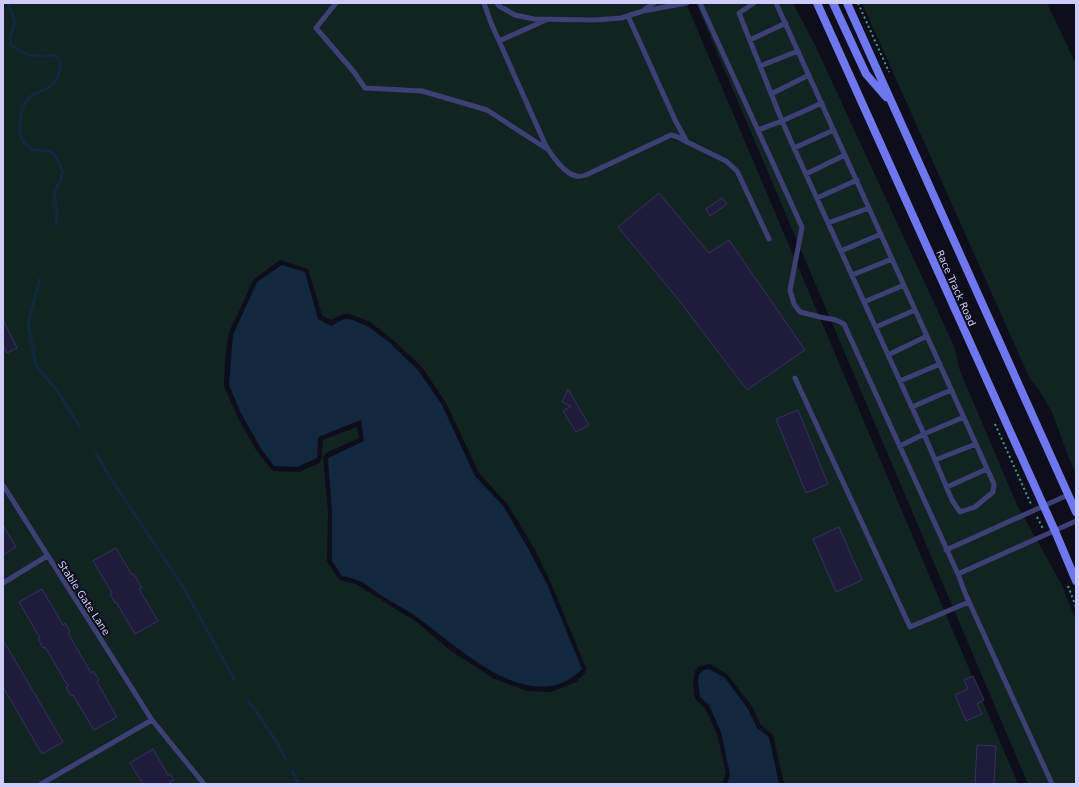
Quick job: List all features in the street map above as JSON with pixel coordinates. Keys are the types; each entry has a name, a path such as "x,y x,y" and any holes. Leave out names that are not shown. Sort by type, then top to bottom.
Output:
{"main road":[{"name":"Race Track Road","path":"817,3 1055,531 1076,581"},
{"path":"833,3 866,74 892,104"},
{"name":"Race Track Road","path":"847,3 1076,512"}],"lane":[{"path":"336,3 316,28 354,72 365,88 422,91 487,110 549,150"},
{"path":"484,3 499,41 549,150 553,157 565,170 578,177 586,175 671,135 678,136 726,161 737,171 769,239"},
{"path":"497,3 499,6 515,15 534,19 595,20 621,18 643,11 687,3"},
{"path":"643,11 654,3"},
{"path":"700,3 802,227 790,290 794,304 800,312 820,318 836,320 844,324 1052,784"},
{"path":"754,3 739,13 782,121 912,407 952,500 960,512 975,507 993,492 994,484 776,3"},
{"path":"628,16 687,142"},
{"path":"499,41 549,19"},
{"path":"750,40 786,23"},
{"path":"760,66 798,51"},
{"path":"771,94 809,75"},
{"path":"758,130 822,103"},
{"path":"794,148 834,130"},
{"path":"806,174 845,155"},
{"path":"816,198 856,180"},
{"path":"828,223 869,208"},
{"path":"841,251 881,234"},
{"path":"852,275 892,259"},
{"path":"864,302 904,285"},
{"path":"876,327 915,310"},
{"path":"888,355 927,336"},
{"path":"900,381 940,364"},
{"path":"796,378 910,627 970,602"},
{"path":"912,407 951,390"},
{"path":"900,446 964,417"},
{"path":"935,460 976,444"},
{"path":"947,487 987,469"},
{"name":"Stable Gate Lane","path":"3,485 152,720 204,784"},
{"path":"946,550 1068,495"},
{"path":"958,574 1076,521"},
{"path":"3,583 47,556"},
{"path":"41,784 152,720"}],"green space":[{"path":"3,3 686,3 1018,784 784,784 773,735 761,725 752,706 727,674 710,664 698,667 695,671 693,682 694,695 696,700 705,708 717,734 726,773 722,784 3,784","holes":["280,260 308,269 322,315 331,320 343,314 350,314 370,322 393,340 422,367 446,403 479,473 508,505 535,550 551,583 586,668 585,673 576,682 551,692 526,691 493,678 451,651 418,623 356,584 339,580 327,561 328,511 323,457 326,453 359,438 357,427 323,440 322,458 319,463 299,472 275,471 272,470 256,450 237,416 224,386 225,359 229,332 254,279"]},
{"path":"696,3 793,3 816,47 954,346 960,371 1017,505 1061,583 1076,621 1076,784 1028,784"},
{"path":"862,3 1047,3 1076,64 1076,473 1068,456 1052,412 1041,393 1030,379"}],"water":[{"path":"282,265 305,272 318,319 331,326 344,319 350,319 369,327 390,343 418,370 442,405 475,476 504,507 530,552 547,584 582,669 563,682 542,687 520,683 498,674 477,662 416,617 364,583 342,576 332,561 332,512 328,458 364,441 361,420 318,437 317,458 297,467 274,466 260,447 241,413 229,385 233,335 257,282"},
{"path":"709,669 725,678 748,709 757,728 769,737 779,784 727,784 730,774 721,732 709,705 700,697 698,682 699,674 704,670"}],"building":[{"path":"659,193 709,253 729,240 805,350 747,390 678,299 618,227"},
{"path":"722,198 727,204 710,216 706,209"},
{"path":"3,320 17,348 7,353 3,345"},
{"path":"568,389 589,425 576,432 563,411 571,406 562,402"},
{"path":"798,410 828,484 806,493 776,419"},
{"path":"3,525 16,547 3,555"},
{"path":"839,527 862,580 836,592 813,539"},
{"path":"116,548 132,575 134,574 142,588 139,589 158,621 135,634 116,602 115,603 110,594 112,593 93,561"},
{"path":"42,589 63,625 65,623 70,632 68,633 91,673 93,671 99,680 97,682 117,717 94,730 73,695 71,696 66,688 68,686 45,647 43,648 38,639 40,638 19,602"},
{"path":"3,640 63,742 42,754 3,687"},
{"path":"973,676 984,700 977,704 982,714 966,721 955,695 968,689 964,680"},
{"path":"977,745 996,746 994,784 975,784"},
{"path":"153,749 168,775 170,774 174,780 168,784 143,784 130,763"}],"waterway":[{"path":"8,3 15,22 10,37 11,45 32,56 55,55 61,63 56,81 49,87 30,97 24,106 20,118 20,131 23,141 32,150 45,150 53,153 63,172 54,193 57,214 56,223"},
{"path":"40,279 28,323 36,365 58,392 80,427"},
{"path":"96,453 111,479 185,590 234,679"},
{"path":"248,701 278,744 286,760"},
{"path":"292,771 299,784"}]}
